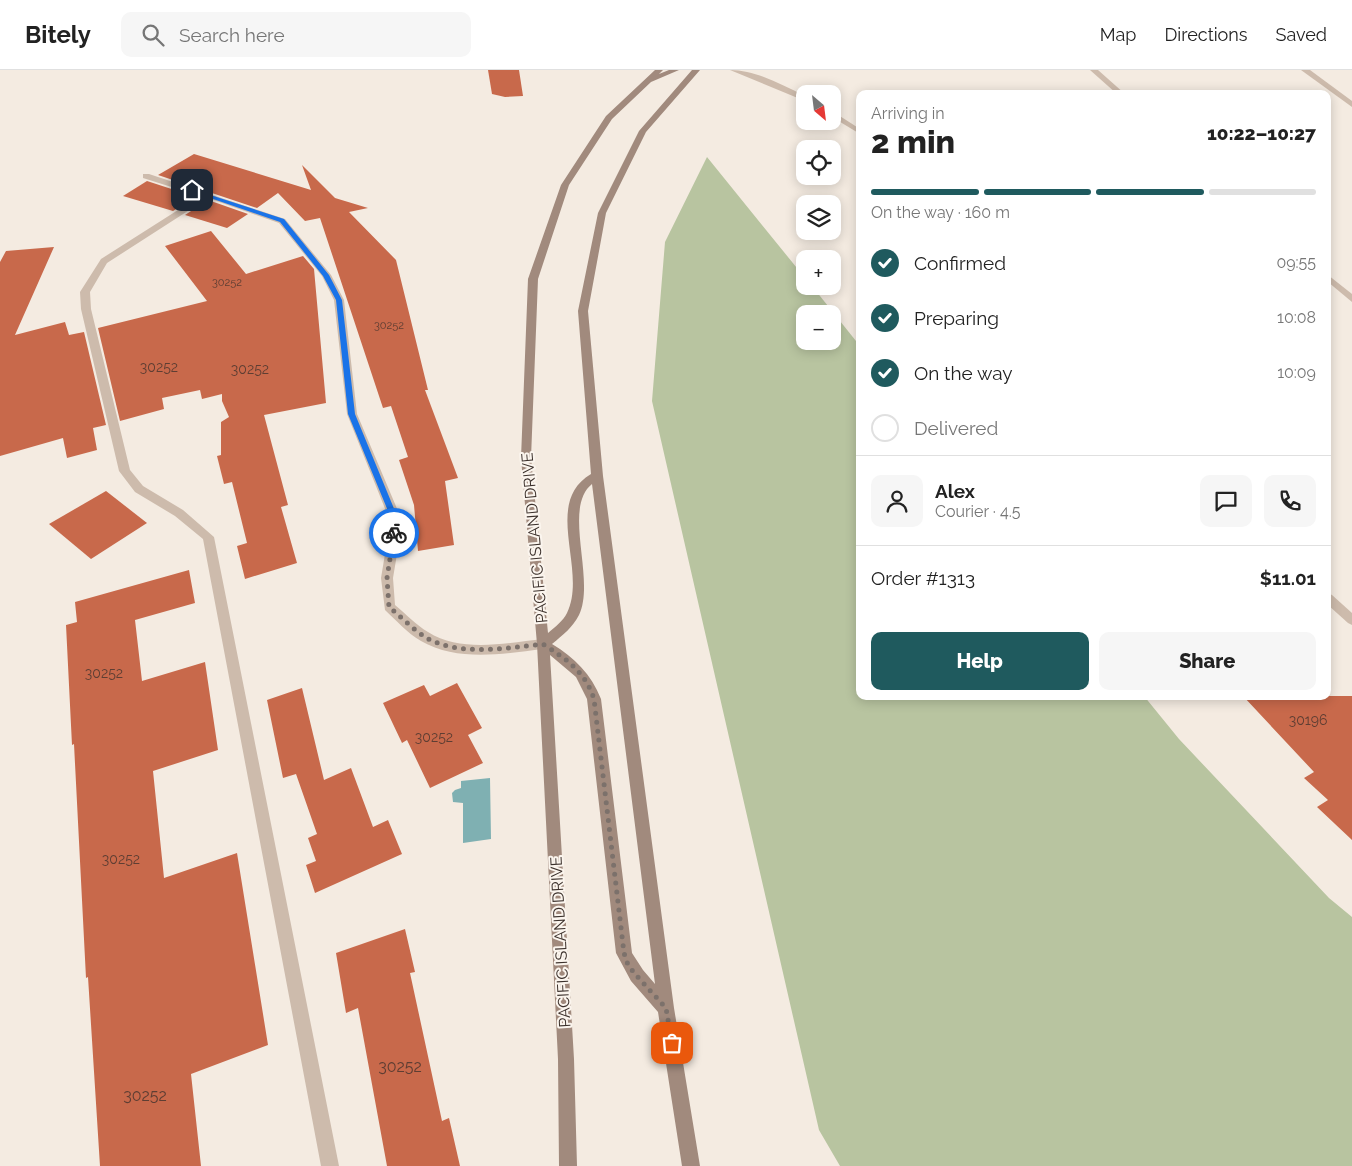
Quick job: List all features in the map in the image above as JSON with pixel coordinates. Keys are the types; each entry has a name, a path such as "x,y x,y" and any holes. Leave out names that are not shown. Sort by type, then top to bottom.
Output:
{"main road":[{"name":"PACIFIC ISLAND DRIVE","path":"568,1166 566,1059 543,644 526,458 533,279 565,185 609,118 659,70"},
{"path":"649,81 675,70"},
{"path":"691,1166 666,1008 597,476 583,311 602,213 643,131 696,70"},
{"path":"597,476 579,490 575,500 578,602 567,623 543,644 572,663 590,688 594,699 624,953 628,965 666,1008"}],"street":[{"path":"734,70 769,82 796,95"},
{"path":"1094,70 1117,90"},
{"path":"1305,70 1352,105"},
{"path":"841,119 856,129"},
{"path":"146,176 282,221 326,275 339,300 352,414 392,511 394,536 387,578 389,607 426,637 446,645 491,650 543,644"},
{"path":"208,195 104,261 85,292 86,309 125,471 139,489 179,513 208,537 330,1166"},
{"path":"1331,281 1352,299"},
{"path":"1331,601 1352,620"}],"green space":[{"path":"707,157 796,267 796,295 819,295 827,305 796,305 796,350 841,350 841,322 856,341 856,700 1147,700 1179,739 1329,898 1352,917 1352,1166 840,1166 819,1130 652,401 665,242"}],"water":[{"path":"490,778 491,839 463,843 463,803 453,802 452,793 461,788 461,781"}],"building":[{"path":"488,70 519,70 523,96 505,97 492,94"},
{"path":"194,154 311,190 302,165 335,198 368,208 349,212 396,260 428,390 425,390 458,478 445,481 454,545 418,551 414,505 399,460 408,457 391,406 383,408 320,218 305,221 278,193 257,208 158,175"},
{"path":"147,181 196,197 173,211 123,196"},
{"path":"208,200 248,214 227,228 185,215"},
{"path":"211,231 246,274 303,256 314,269 326,403 264,415 288,505 281,507 297,563 245,579 237,546 247,543 232,482 224,484 217,456 221,455 221,422 229,417 222,401 222,394 202,399 200,390 162,398 164,409 120,421 98,328 207,301 165,246"},
{"path":"54,247 15,335 65,322 69,335 84,332 106,425 93,428 97,450 67,458 63,438 0,456 0,262 6,251"},
{"path":"106,491 147,523 91,559 49,524"},
{"path":"189,570 195,603 135,620 142,681 205,662 218,750 153,771 164,878 237,853 268,1045 191,1074 201,1166 100,1166 88,977 86,978 66,625 77,622 75,602"},
{"path":"457,683 482,728 468,735 483,763 430,788 407,740 402,743 383,703 424,685 430,696"},
{"path":"302,688 324,780 351,768 373,827 388,820 402,854 315,893 306,865 316,861 308,838 317,834 296,774 283,778 267,700"},
{"path":"1331,696 1352,696 1352,840 1317,807 1328,800 1304,778 1314,772 1247,700 1331,700"},
{"path":"405,929 415,972 410,973 442,1121 449,1118 460,1166 387,1166 358,1008 346,1013 336,953"}],"way so far":[{"path":"394,533 387,578 389,607 426,637 446,645 491,650 543,644 572,663 585,678 594,699 624,953 628,965 666,1008 672,1043"}],"route":[{"path":"192,190 282,221 326,275 339,300 352,414 392,511 394,533"}]}
